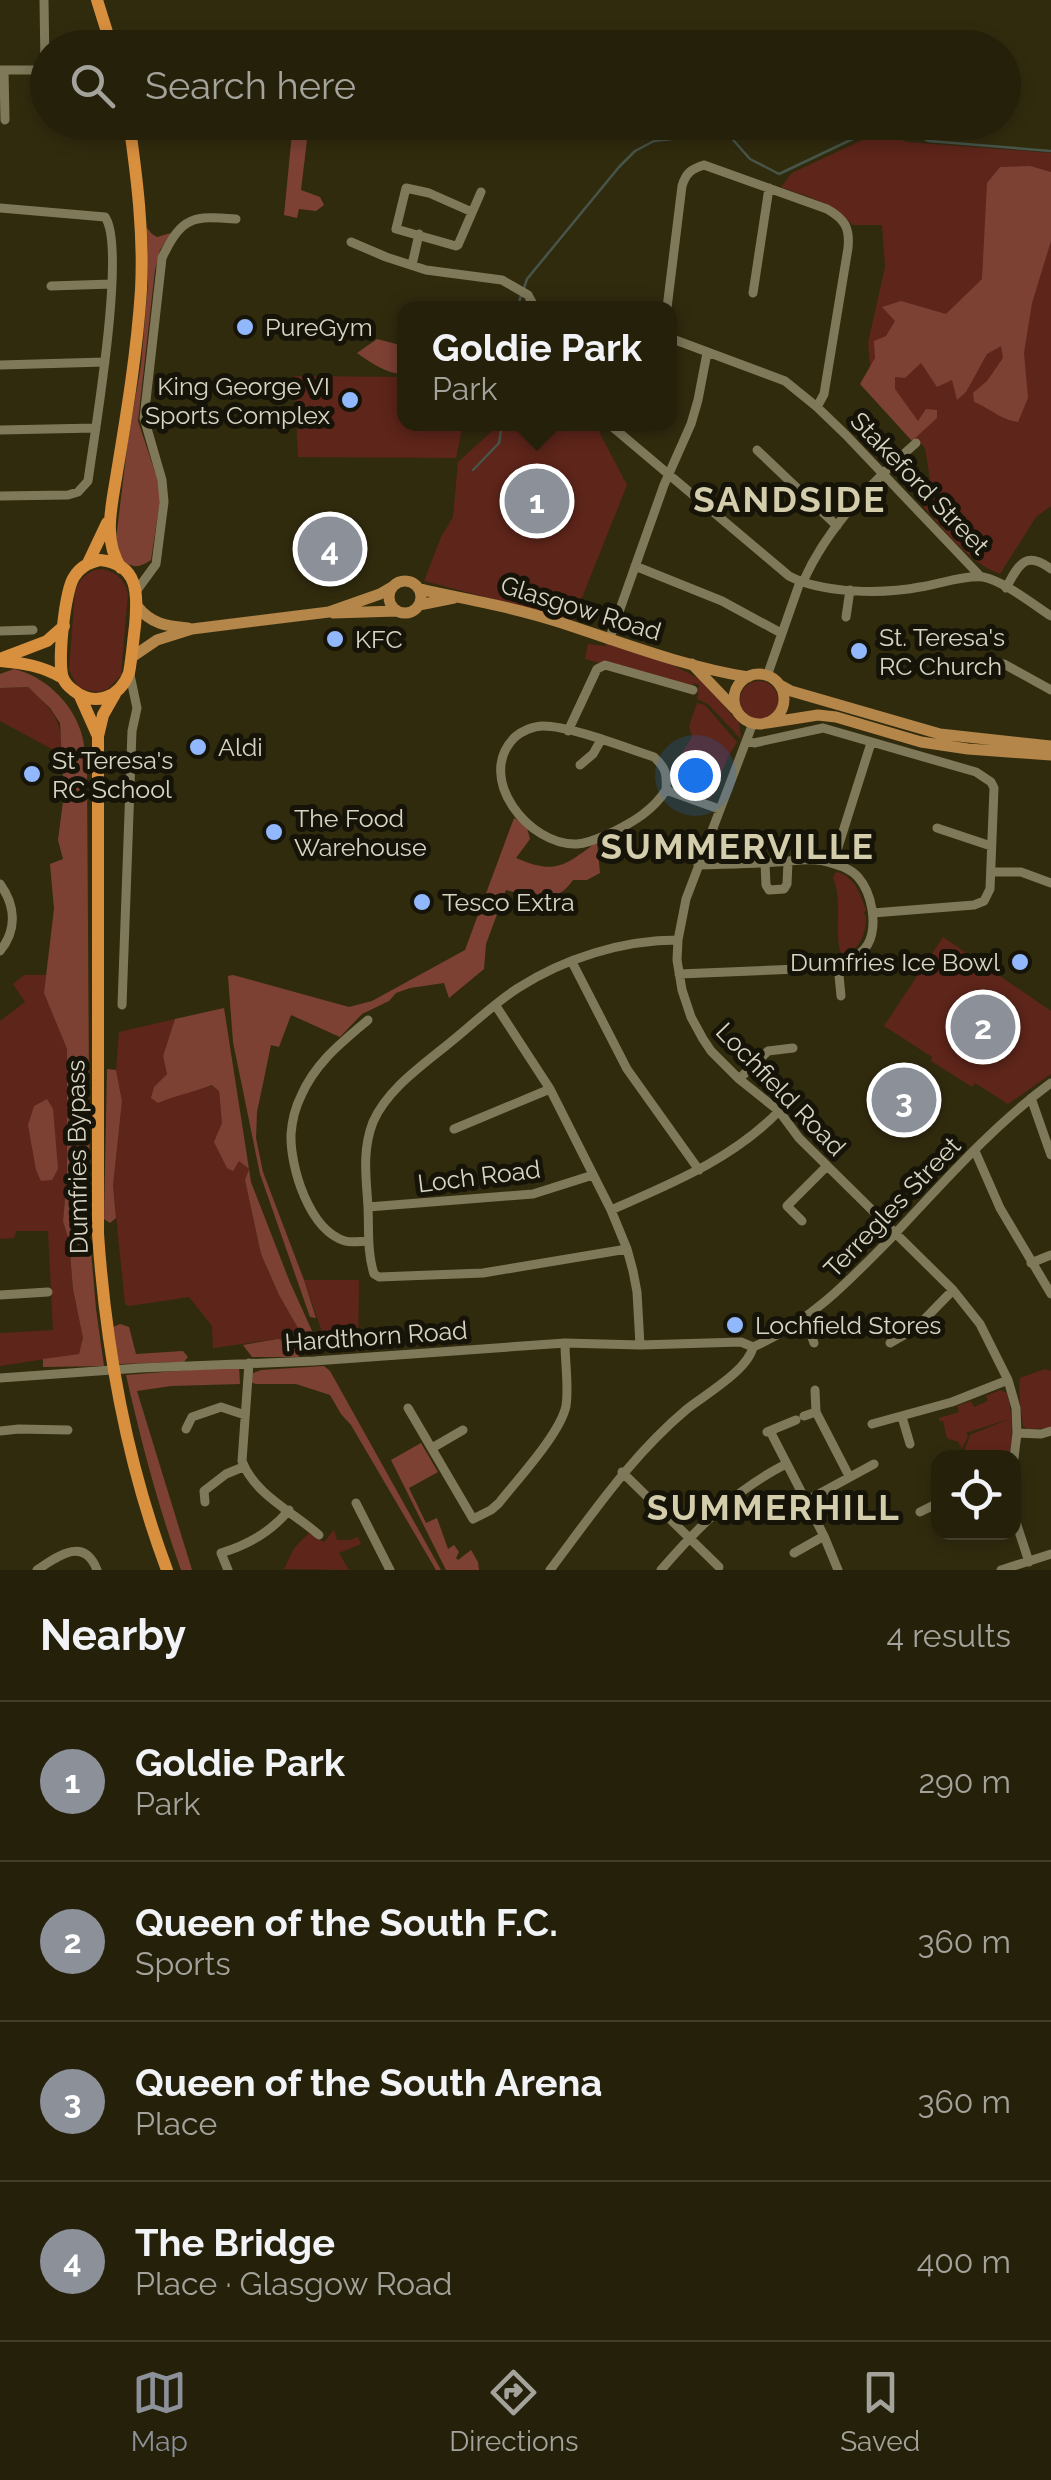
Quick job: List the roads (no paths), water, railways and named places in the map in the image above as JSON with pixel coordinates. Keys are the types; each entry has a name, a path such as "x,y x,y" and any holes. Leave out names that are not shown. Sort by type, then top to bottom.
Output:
{"highway":[{"path":"97,0 106,30"},
{"path":"123,570 112,555 110,516 134,368 141,287 139,199 131,140"},
{"path":"63,678 64,626 71,580 88,563 110,516"},
{"path":"88,563 110,561 131,575 137,590"},
{"name":"Dumfries Bypass","path":"137,590 129,673 103,715 98,736 98,1234 110,1353 124,1424 168,1570"},
{"path":"0,660 47,641 64,626"},
{"path":"0,660 47,668 63,678"},
{"name":"Dumfries Bypass","path":"63,678 80,696 98,736"},
{"path":"80,696 102,700 116,693"}],"main road":[{"path":"132,658 157,640 192,629 329,612 380,594 404,580 419,589 421,597 419,605 409,612 329,612"},
{"path":"392,587 388,598 397,611"},
{"name":"Glasgow Road","path":"419,589 560,622 609,640 748,677"},
{"name":"Glasgow Road","path":"419,605 458,598"},
{"path":"137,606 153,622 192,629"},
{"name":"Glasgow Road","path":"690,663 738,712"},
{"path":"767,676 791,691 940,734 1050,748 968,748 921,742 818,715 760,723 738,712 734,696 748,677 767,676"},
{"path":"760,723 779,714 784,700 780,685"}],"street":[{"path":"44,0 44,30"},
{"path":"5,120 2,70 30,70"},
{"path":"668,301 682,186 692,169 704,166 839,216 849,236 824,394 817,407"},
{"path":"472,212 429,193 406,188 396,229 458,245 472,212 480,192"},
{"path":"753,293 769,188"},
{"path":"0,208 105,217 110,224 112,284 88,481 78,492 68,495 0,496"},
{"path":"137,590 156,564 162,530 164,491 144,418 162,258 185,225 199,217 236,219"},
{"path":"412,266 419,234"},
{"path":"351,242 363,253 412,266 502,280 528,295 531,301"},
{"path":"51,286 112,284"},
{"name":"Stakeford Street","path":"677,341 785,381 817,407 981,577"},
{"path":"609,640 698,400 708,353"},
{"path":"0,365 105,362"},
{"path":"0,430 96,428"},
{"path":"617,431 801,582 850,590 898,591 981,577 1051,616"},
{"path":"767,676 810,566 837,526 882,473 916,443"},
{"path":"757,450 837,526"},
{"path":"1006,588 1025,560 1036,560 1051,569"},
{"path":"123,570 139,572 156,564"},
{"path":"634,566 722,601 781,633"},
{"path":"846,617 850,590"},
{"path":"0,631 33,630"},
{"path":"980,664 1004,664 1051,690"},
{"path":"568,731 597,669 605,665 693,690"},
{"path":"122,1005 132,731 137,708 129,673"},
{"path":"116,693 131,698 137,708"},
{"name":"Lochfield Road","path":"760,723 746,741 686,899 678,940 679,974 686,1004 712,1052 779,1111 799,1138 953,1290 980,1324 1008,1380 1016,1408 1015,1450"},
{"path":"543,726 601,740 654,757 667,773 666,790 649,812 588,842 565,844 548,838 524,820 507,796 502,787 500,761 512,740 530,728 543,726"},
{"path":"746,741 754,743 824,728 942,761 984,775 991,782 991,872 984,901 974,906 872,913"},
{"path":"580,765 601,740"},
{"path":"833,863 872,743"},
{"path":"666,790 719,809"},
{"path":"937,828 991,846"},
{"path":"679,974 838,965 856,956 867,945 872,932 868,897 857,876 846,868 822,860 698,865"},
{"path":"764,863 766,885 776,891 784,890 787,884 788,862"},
{"path":"991,872 1021,872 1051,884"},
{"path":"0,884 9,898 13,919 8,940 0,951"},
{"path":"628,1249 482,1273 379,1277 374,1274 368,1241 366,1144 380,1110 398,1087 526,983 600,951 632,943 678,940"},
{"path":"572,962 627,1069 699,1170"},
{"path":"838,965 841,996"},
{"path":"496,1006 550,1089 628,1249 638,1292 640,1344"},
{"path":"368,1020 329,1053 316,1070 293,1115 291,1134 297,1178 322,1224 346,1241 368,1241"},
{"path":"739,1079 768,1051 793,1048"},
{"name":"Terregles Street","path":"753,1346 805,1318 846,1285 974,1150 1051,1083"},
{"path":"454,1129 550,1089"},
{"path":"1031,1098 1047,1127 1051,1155"},
{"path":"611,1210 699,1170 747,1139 779,1111"},
{"path":"974,1150 1000,1208 1051,1294"},
{"path":"802,1221 787,1206 827,1166"},
{"name":"Loch Road","path":"368,1208 533,1194 593,1175"},
{"path":"1031,1263 1051,1255"},
{"path":"890,1343 916,1328 953,1290"},
{"path":"0,1294 48,1292"},
{"path":"805,1318 814,1343"},
{"name":"Hardthorn Road","path":"0,1378 565,1343 741,1342 753,1346"},
{"path":"408,1408 474,1518 491,1510 561,1418 566,1405 565,1343"},
{"path":"550,1570 622,1472 672,1422 745,1364 753,1346"},
{"path":"249,1363 243,1467 256,1485 318,1535"},
{"path":"872,1424 952,1402 1008,1380"},
{"path":"815,1390 816,1412 848,1476"},
{"path":"186,1428 192,1417 221,1407 245,1415"},
{"path":"816,1412 767,1432 806,1501 838,1570"},
{"path":"902,1417 910,1444"},
{"path":"0,1431 68,1430"},
{"path":"432,1448 464,1430"},
{"path":"1018,1432 1051,1432"},
{"path":"661,1570 736,1494 786,1464"},
{"path":"806,1501 874,1464"},
{"path":"205,1502 204,1491 216,1480 243,1467"},
{"path":"622,1472 719,1567"},
{"path":"356,1503 390,1570"},
{"path":"920,1512 931,1506"},
{"path":"228,1570 222,1553 244,1546 278,1524 290,1510"},
{"path":"794,1553 824,1536"},
{"path":"1021,1537 1029,1562"},
{"path":"37,1570 64,1552 80,1551 93,1559 97,1570"},
{"path":"1001,1570 1051,1554"}],"waterway":[{"path":"524,288 527,279 619,167 635,151 663,140"},
{"path":"733,140 750,159 779,174 851,140"},
{"path":"927,140 1051,151"},
{"path":"519,301 521,296"},
{"path":"473,470 499,443 501,431"}],"place":[{"name":"PureGym","path":"245,327"},
{"name":"King George VI Sports Complex","path":"350,400"},
{"name":"Goldie Park","path":"537,501"},
{"name":"The Bridge","path":"330,549"},
{"name":"KFC","path":"335,639"},
{"name":"St. Teresa's RC Church","path":"859,651"},
{"name":"Aldi","path":"198,747"},
{"name":"St Teresa's RC School","path":"32,774"},
{"name":"The Food Warehouse","path":"274,832"},
{"name":"Tesco Extra","path":"422,902"},
{"name":"Dumfries Ice Bowl","path":"1020,962"},
{"name":"Queen of the South F.C.","path":"983,1027"},
{"name":"Queen of the South Arena","path":"904,1100"},
{"name":"Lochfield Stores","path":"735,1325"}],"district":[{"name":"SANDSIDE","path":"790,500"},
{"name":"SUMMERVILLE","path":"738,847"},
{"name":"SUMMERHILL","path":"774,1508"}]}
